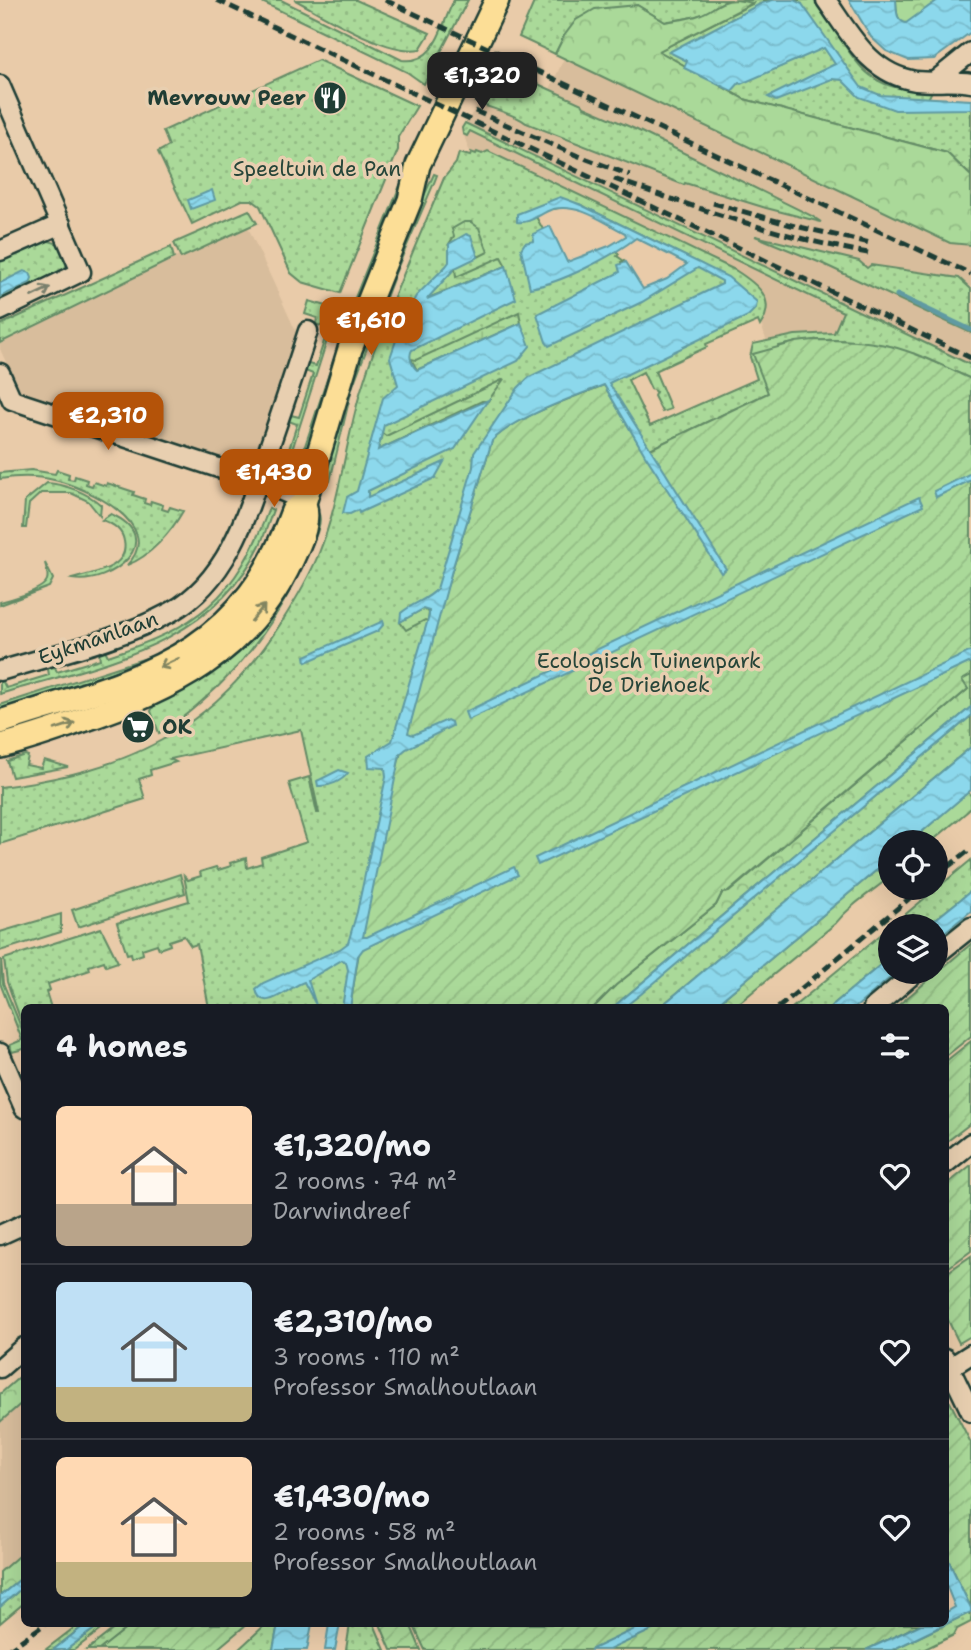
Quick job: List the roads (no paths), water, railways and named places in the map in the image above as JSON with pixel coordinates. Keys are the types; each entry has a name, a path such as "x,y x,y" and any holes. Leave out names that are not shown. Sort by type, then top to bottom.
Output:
{"main road":[{"path":"0,746 124,706 161,691 216,656 265,603 288,567 308,516 305,502 350,349 410,200 418,165 497,0"},
{"path":"410,200 429,172 515,0"},
{"path":"0,722 145,674 176,660 203,642 252,594 267,572 293,511 305,502"}],"street":[{"path":"826,0 862,52 882,69 907,79 971,83"},
{"path":"935,80 971,52"},
{"path":"0,85 81,272 0,311"},
{"path":"0,251 61,224"},
{"name":"Eykmanlaan","path":"0,671 133,629 172,611 205,585 242,528 309,331"},
{"path":"0,373 12,400 258,481 305,502"},
{"path":"948,945 971,927"},
{"path":"878,1004 902,984"},
{"path":"0,1056 21,1102"},
{"path":"949,1161 971,1143"},
{"path":"0,1235 21,1225"},
{"path":"0,1368 21,1350"},
{"path":"949,1362 971,1354"},
{"path":"949,1367 969,1405"}],"water":[{"path":"794,0 802,4 861,87 880,95 971,100 971,109 895,110 859,97 842,80 832,79 776,101 768,97 835,64 824,48 739,83 732,91 684,68 687,61 669,52 762,3"},
{"path":"849,0 896,0 898,17 906,23 938,0 971,0 971,32 934,59 908,60 886,51 871,37"},
{"path":"212,190 215,200 191,209 188,200"},
{"path":"560,197 728,277 757,302 756,308 748,316 609,383 726,569 721,573 645,455 604,385 529,417 492,441 452,570 408,733 413,735 447,720 452,726 400,754 363,937 514,867 518,875 363,949 358,956 351,1004 343,1004 348,970 346,962 342,960 308,980 316,1004 304,982 277,997 264,1000 259,997 256,989 263,983 348,943 386,777 385,768 369,767 368,756 392,741 429,616 429,611 423,609 400,622 401,613 437,589 473,467 474,453 518,388 529,377 722,284 722,281 698,268 642,302 549,346 537,314 620,272 618,265 626,262 643,289 667,279 687,264 636,238 585,268 556,281 530,288 521,249 525,243 534,241 533,234 550,226 567,262 609,246 626,236 599,219 572,209 553,209 522,222 517,222 517,214"},
{"path":"466,234 471,236 478,257 455,268 427,299 506,266 516,299 412,350 414,366 417,370 521,323 530,346 518,361 384,425 378,450 488,400 455,449 368,491 368,497 444,462 435,478 359,513 358,510 350,514 343,513 347,497 357,491 383,398 398,385 390,358 403,320 416,296 449,262 449,244"},
{"path":"24,271 30,273 30,283 0,297 0,283"},
{"path":"971,473 971,480 936,497 934,491"},
{"path":"919,497 923,506 468,720 465,712"},
{"path":"383,621 384,624 378,631 306,662 305,656"},
{"path":"971,651 971,662 538,865 535,858"},
{"path":"971,707 971,716 641,994 628,1004 617,1004"},
{"path":"971,747 971,790 924,830 878,830 878,869 717,1004 664,1004"},
{"path":"339,770 348,773 335,783 318,786 317,781"},
{"path":"971,891 971,911 948,929 948,914 942,914"},
{"path":"878,967 878,984 883,984 860,1004 834,1004"},
{"path":"949,1561 971,1612 949,1623 949,1611 955,1607 949,1592"},
{"path":"21,1578 21,1589 0,1607 0,1596"},
{"path":"82,1627 97,1627 66,1650 53,1650"},
{"path":"277,1627 311,1627 307,1650 273,1650"},
{"path":"329,1627 339,1627 335,1650 325,1650"},
{"path":"639,1627 659,1627 609,1650 590,1650"},
{"path":"915,1627 940,1627 892,1650 866,1650"}],"waterway":[{"path":"897,295 971,330"}],"railway":[{"path":"217,0 971,358"},
{"path":"385,0 971,274"},
{"path":"475,111 576,155 630,175"},
{"path":"614,179 771,230 868,253"},
{"path":"713,203 870,243"},
{"path":"948,867 971,849"},
{"path":"783,1004 907,900"},
{"path":"8,1650 41,1627"}],"place":[{"name":"Mevrouw Peer","path":"330,98"},
{"name":"OK","path":"138,727"}],"park label":[{"name":"Speeltuin de Pan","path":"317,169"},
{"name":"Ecologisch Tuinenpark De Driehoek","path":"649,673"}]}
